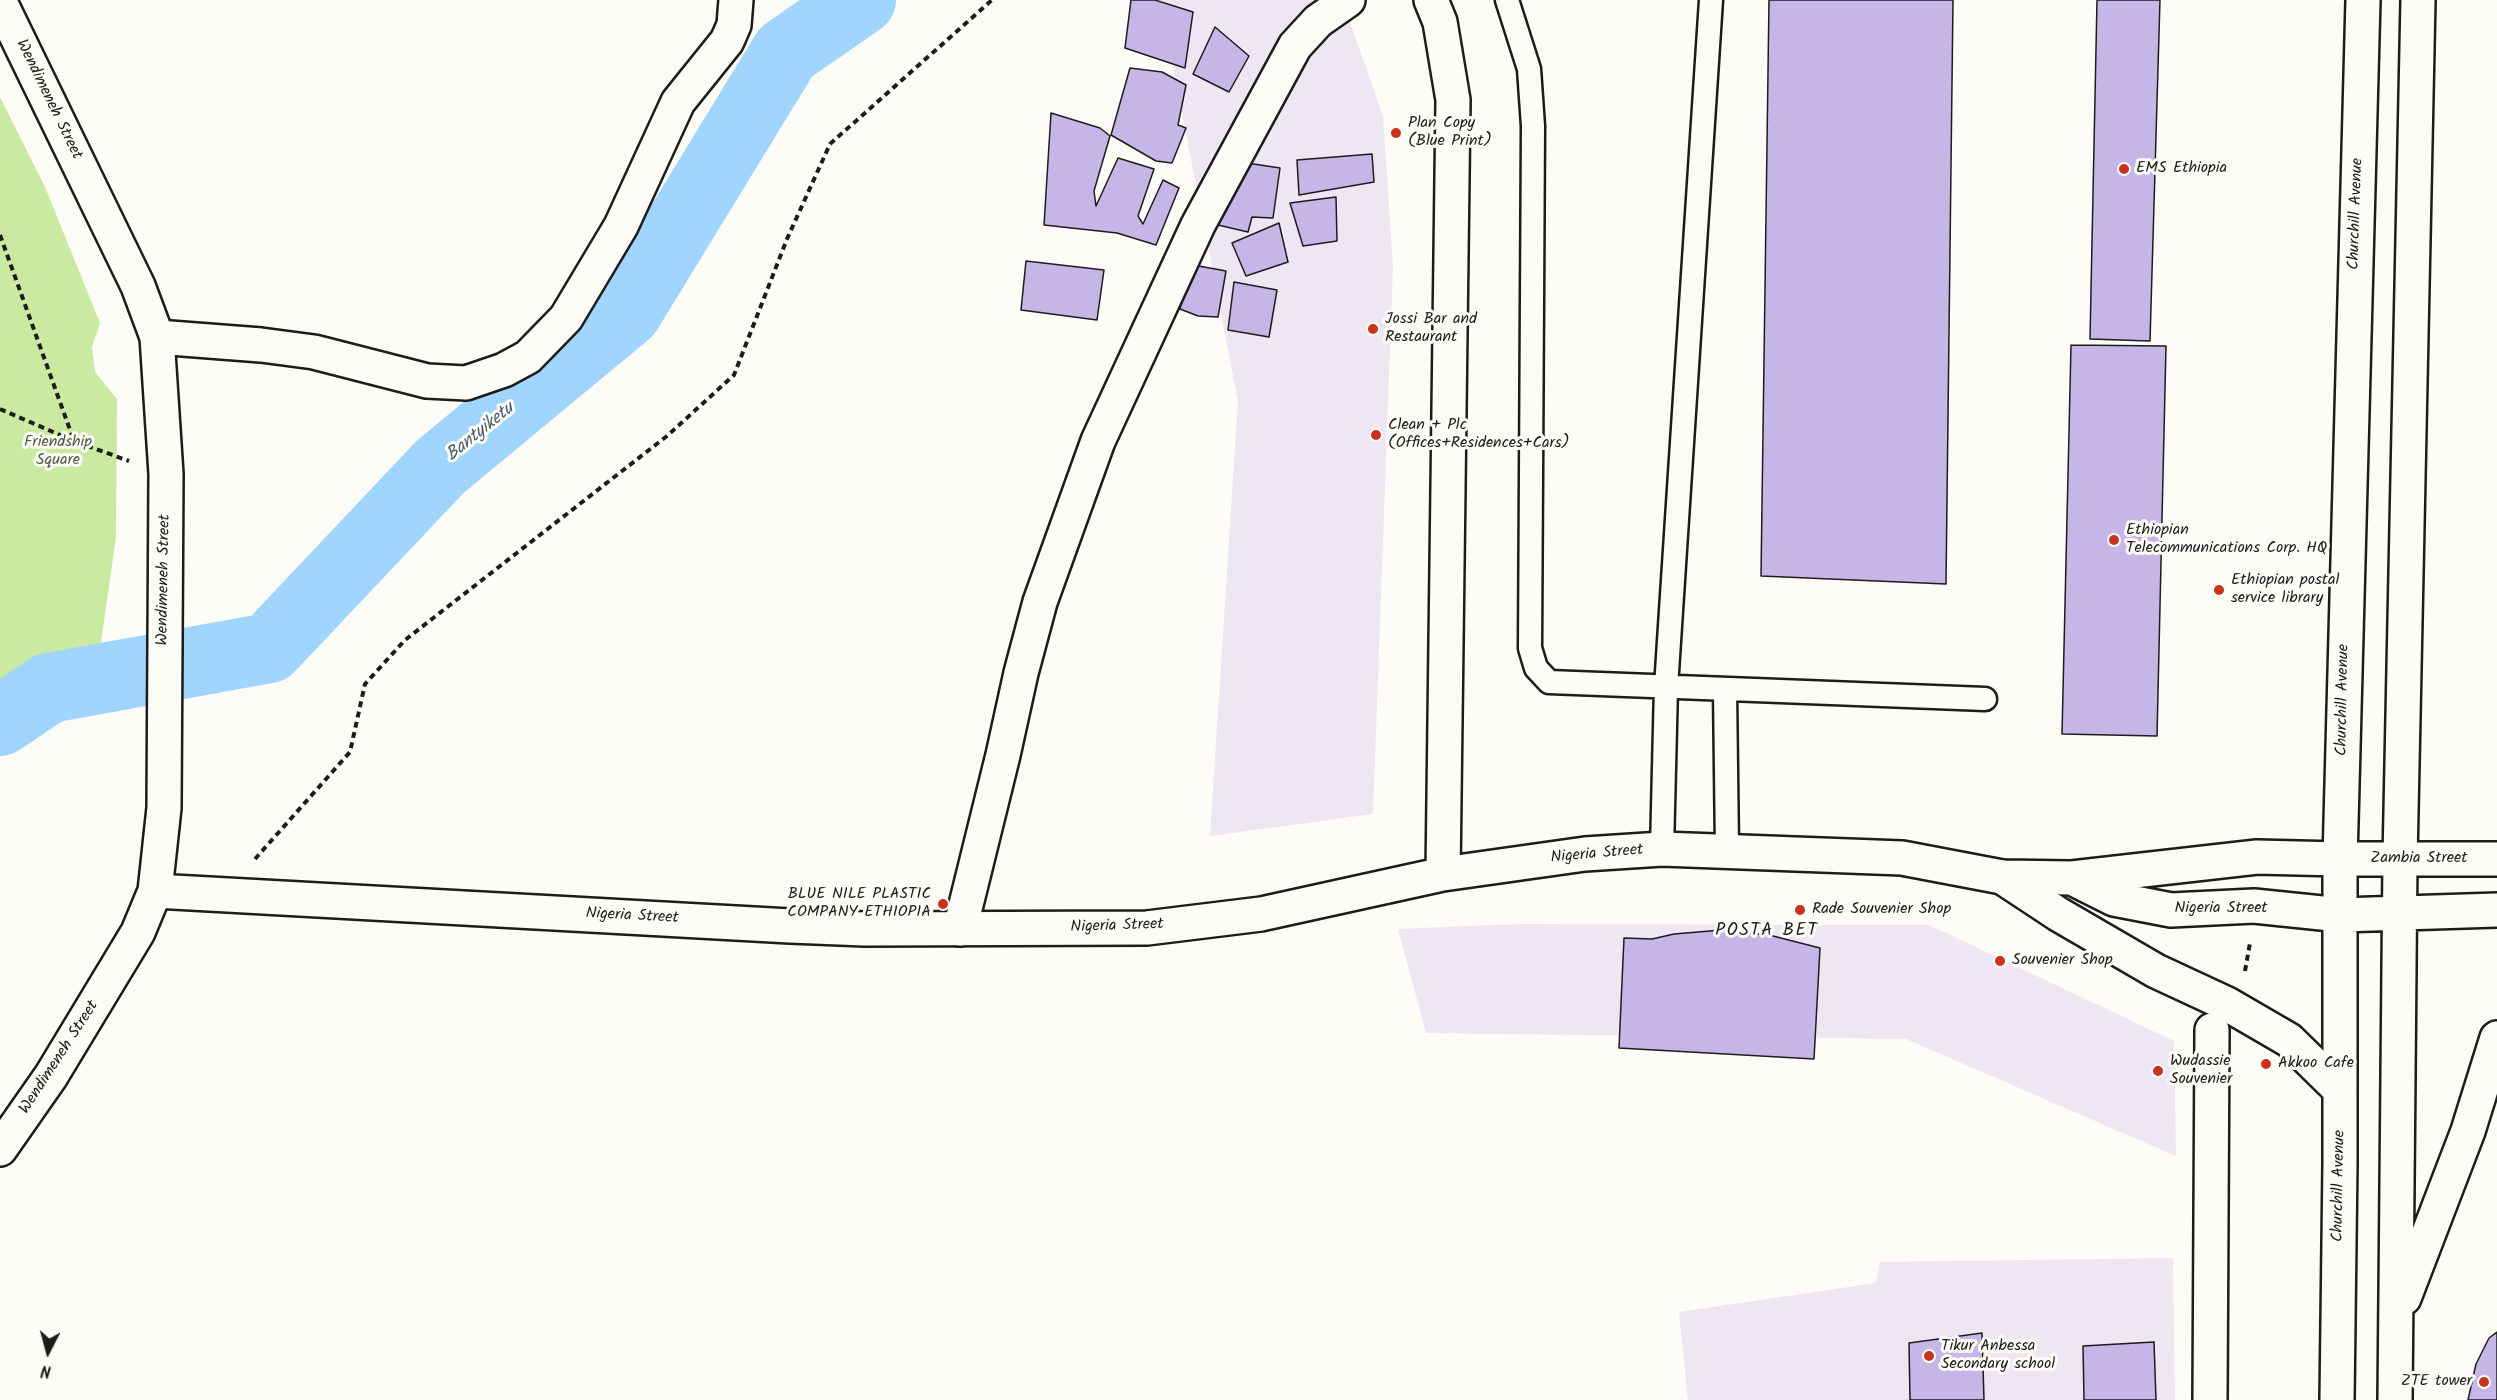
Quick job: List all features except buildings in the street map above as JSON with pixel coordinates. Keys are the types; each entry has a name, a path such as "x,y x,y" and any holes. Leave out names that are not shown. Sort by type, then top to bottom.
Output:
{"street":[{"path":"157,337 261,345 314,352 427,381 466,383 504,370 528,357 566,318 621,226 678,102 727,41 734,25 736,0"},
{"path":"960,929 1040,602 1098,441 1198,225 1295,46 1318,21 1348,0"},
{"path":"1431,0 1440,22 1453,100 1443,874"},
{"name":"Churchill Avenue","path":"2337,1400 2340,859 2363,0"},
{"path":"2395,1400 2400,859 2418,0"},
{"name":"Wendimeneh Street","path":"0,2 138,286 157,337 166,474 164,808 155,891 138,932 51,1076 0,1149"},
{"name":"Nigeria Street","path":"155,891 790,926 960,929 1147,928 1262,914 1443,874 1585,854 1662,849 1902,858 2002,877 2072,878 2257,857 2340,859"},
{"name":"Zambia Street","path":"2340,859 2497,859"},
{"path":"2002,877 2058,914 2156,971 2227,1004 2289,1040 2340,1090"},
{"name":"Nigeria Street","path":"2072,878 2114,899 2171,910 2254,906 2341,915"},
{"path":"2341,915 2497,909"},
{"path":"2210,1400 2212,1030"},
{"path":"2396,1320 2468,1131 2497,1038"}],"lane":[{"path":"1507,0 1528,69 1533,126 1530,648 1536,669 1549,682 1985,699"},
{"path":"1662,849 1666,687 1711,0"},
{"path":"1725,690 1727,850"}],"path":[{"path":"222,895 350,752 365,684 405,640 667,436 734,375 787,239 830,144 992,0"},
{"path":"0,235 74,441"},
{"path":"0,409 74,441 166,474"},
{"path":"2244,975 2251,937"}],"shaded area":[{"path":"1160,0 1342,0 1383,116 1393,266 1373,814 1210,836 1238,401"},
{"path":"1521,924 1929,925 2174,1041 2176,1156 1906,1039 1426,1033 1398,929"},
{"name":"Tikur Anbessa Secondary school","path":"2173,1258 2175,1400 1688,1400 1679,1312 1876,1283 1880,1262"}],"green space":[{"name":"Friendship Square","path":"0,97 45,187 100,323 92,347 95,372 117,399 116,537 98,663 20,680 0,689"}],"waterway":[{"name":"Bantyiketu","path":"0,721 49,688 269,648 440,467 627,312 786,52 861,0"}],"place":[{"name":"Plan Copy (Blue Print)","path":"1396,133"},
{"name":"EMS Ethiopia","path":"2124,169"},
{"name":"Jossi Bar and Restaurant","path":"1373,329"},
{"name":"Clean + Plc (Offices+Residences+Cars)","path":"1376,435"},
{"name":"Ethiopian Telecommunications Corp. HQ","path":"2114,540"},
{"name":"Ethiopian postal service library","path":"2219,590"},
{"name":"BLUE NILE PLASTIC COMPANY ETHIOPIA","path":"943,904"},
{"name":"Rade Souvenier Shop","path":"1800,910"},
{"name":"Souvenier Shop","path":"2000,961"},
{"name":"Akkoo Cafe","path":"2266,1064"},
{"name":"Wudassie Souvenier","path":"2158,1071"},
{"name":"Tikur Anbessa Secondary school","path":"1929,1356"},
{"name":"ZTE tower","path":"2484,1382"}],"district":[{"name":"POSTA BET","path":"1767,932"}]}
